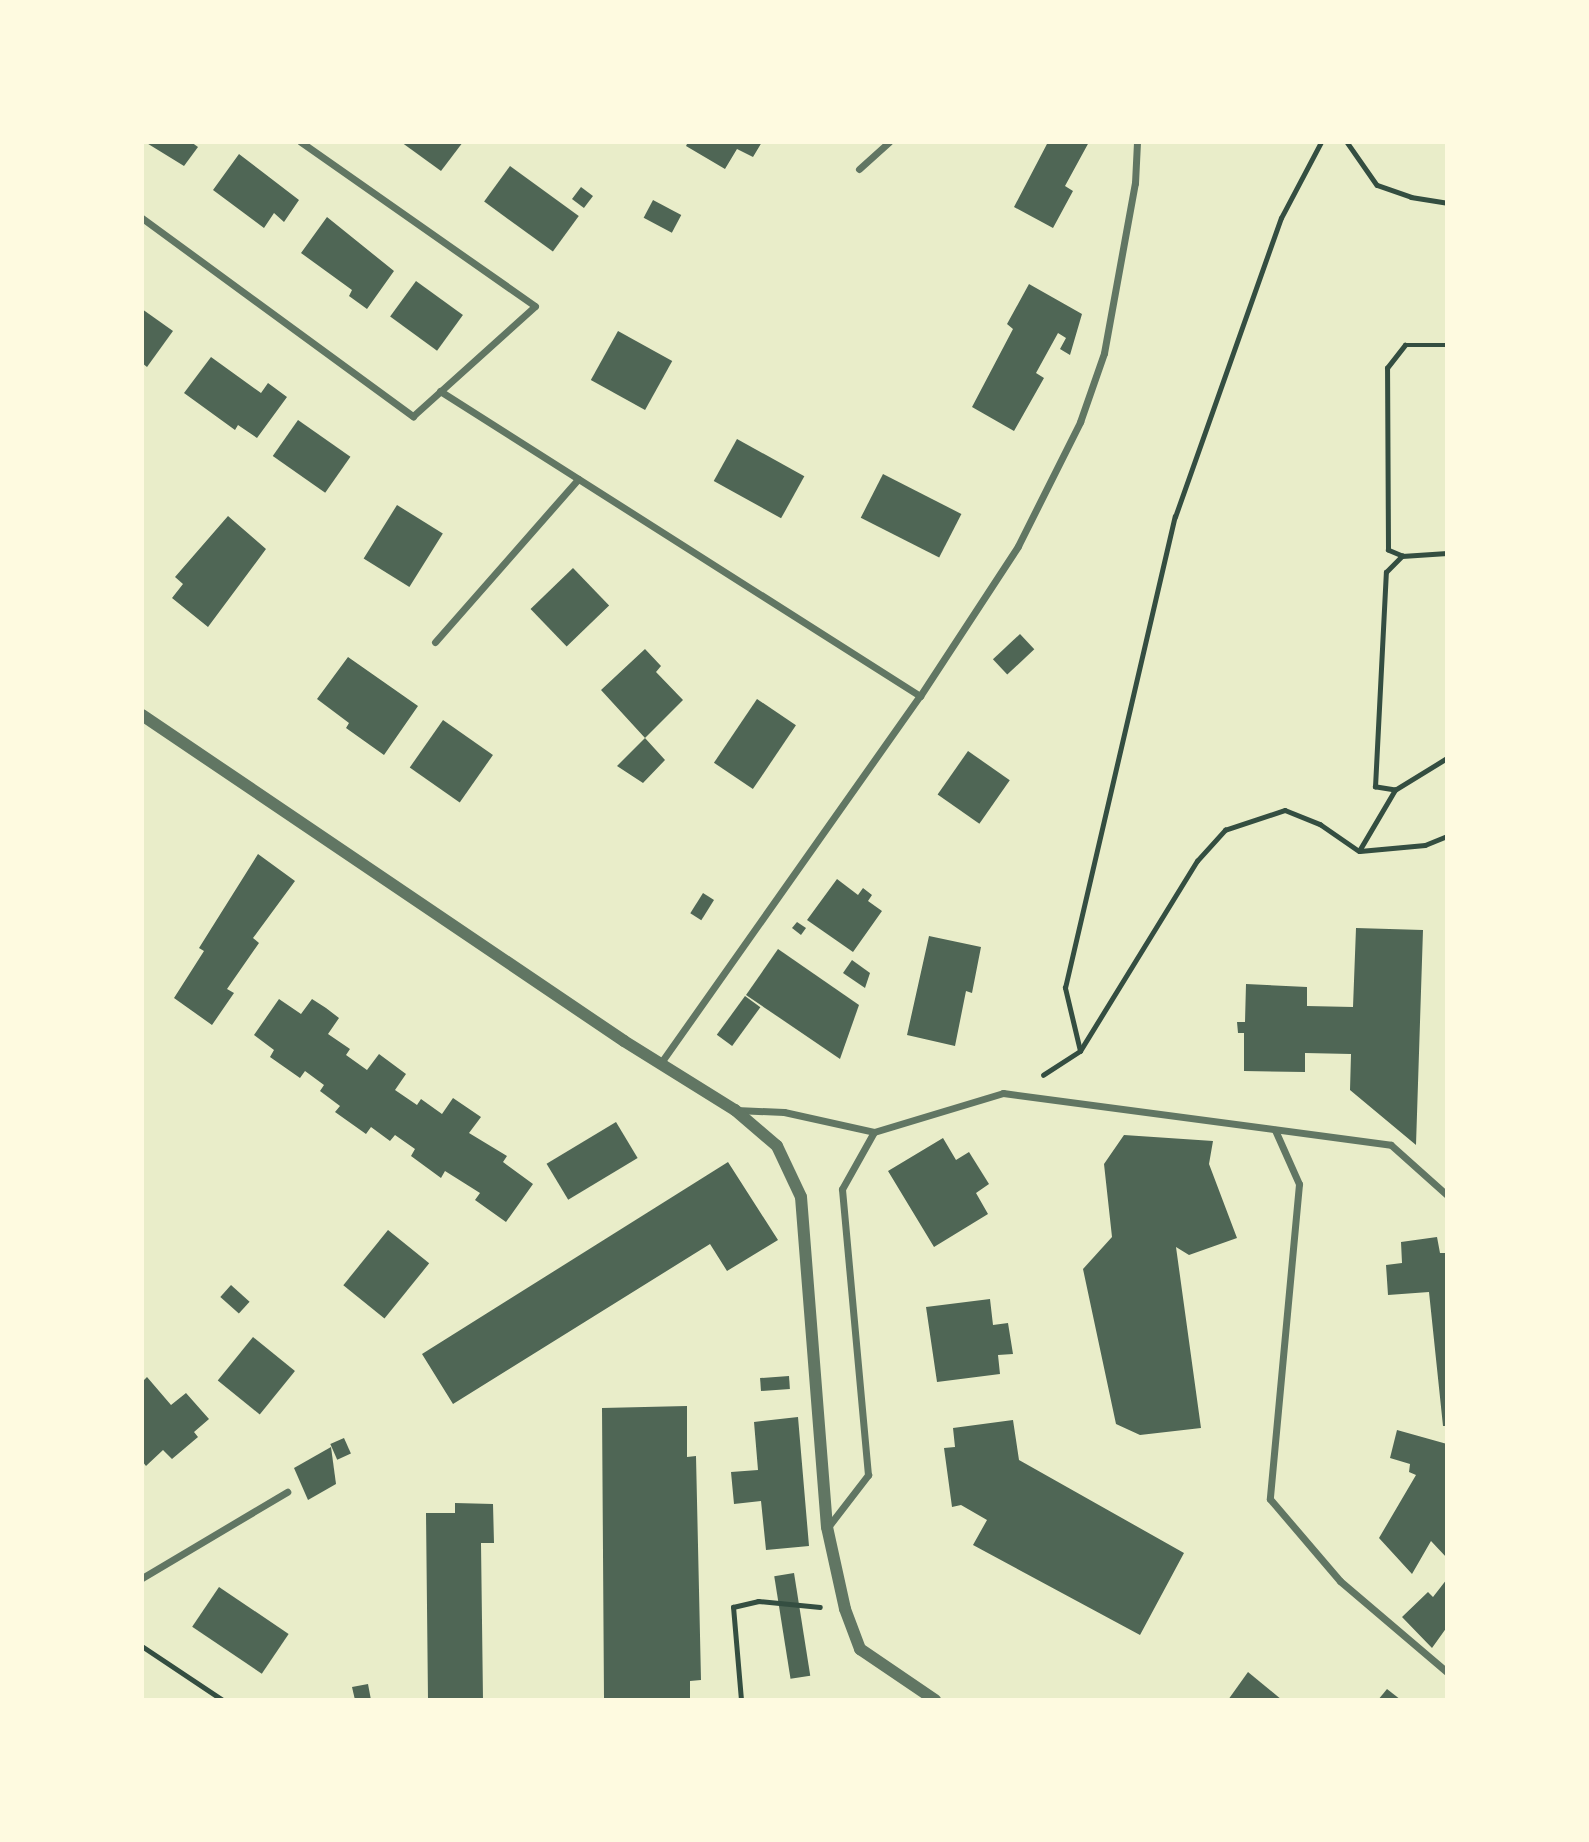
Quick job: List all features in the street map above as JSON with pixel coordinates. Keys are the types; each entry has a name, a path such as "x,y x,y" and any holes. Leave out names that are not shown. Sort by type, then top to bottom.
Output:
{"street":[{"path":"142,218 413,416 535,306 302,142"},
{"path":"859,169 889,142"},
{"path":"660,1065 920,696 1018,546 1080,422 1104,353 1133,195 1137,142"},
{"path":"440,391 920,696"},
{"path":"435,642 578,479"},
{"path":"142,715 660,1065 735,1110 777,1146 801,1197 827,1527 845,1609 860,1649 935,1700"},
{"path":"735,1110 784,1112 874,1132 1003,1093 1391,1145 1447,1195"},
{"path":"1275,1130 1299,1184 1270,1499 1340,1581 1447,1672"},
{"path":"827,1527 868,1475 842,1189 874,1132"},
{"path":"142,1578 287,1492"}],"path":[{"path":"1080,1051 1065,988 1175,517 1280,218 1321,142"},
{"path":"1346,142 1377,185 1411,198 1447,203"},
{"path":"1447,345 1405,345 1387,368 1388,550 1402,556 1447,553"},
{"path":"1395,790 1375,787 1386,572 1402,556"},
{"path":"1359,851 1395,790 1447,758"},
{"path":"1003,1093 1065,1065 1080,1051 1197,861 1225,830 1285,810 1320,824 1359,851 1424,845 1447,836"},
{"path":"741,1700 733,1607 758,1601 845,1609"},
{"path":"142,1646 223,1700"}],"building":[{"path":"145,142 191,142 198,147 184,166"},
{"path":"401,142 463,142 441,171"},
{"path":"688,142 762,142 753,157 737,149 725,169 686,146"},
{"path":"1048,142 1089,142 1065,186 1073,191 1053,228 1014,207"},
{"path":"239,154 299,200 284,222 274,213 264,228 213,190"},
{"path":"510,166 579,216 553,252 484,202"},
{"path":"581,187 593,196 584,208 572,199"},
{"path":"653,200 681,215 672,233 644,218"},
{"path":"327,217 394,271 367,309 349,296 352,290 301,253"},
{"path":"416,281 463,315 437,351 390,317"},
{"path":"1029,284 1082,314 1070,355 1060,349 1066,338 1058,333 1036,373 1044,378 1014,431 972,407 1013,329 1007,324"},
{"path":"142,309 173,331 147,367 142,363"},
{"path":"618,331 672,361 645,410 591,380"},
{"path":"211,357 261,393 268,383 287,397 257,438 238,425 235,430 184,393"},
{"path":"298,420 350,457 325,493 273,456"},
{"path":"737,439 804,476 781,518 714,481"},
{"path":"883,474 961,514 939,558 861,518"},
{"path":"397,505 443,534 409,587 364,558"},
{"path":"228,516 266,549 208,627 172,598 183,584 175,577"},
{"path":"573,568 609,605 567,646 531,609"},
{"path":"1020,634 1034,649 1007,675 993,659"},
{"path":"645,649 661,666 656,672 683,700 645,738 601,690"},
{"path":"348,657 418,706 384,755 346,728 349,723 317,699"},
{"path":"757,699 796,725 753,789 714,763"},
{"path":"443,720 493,755 460,802 410,768"},
{"path":"645,738 665,760 643,783 617,766"},
{"path":"968,751 1010,780 979,824 938,794"},
{"path":"258,854 295,881 253,938 259,943 227,989 234,993 212,1025 174,998 204,951 199,948"},
{"path":"837,879 858,895 863,888 872,895 868,901 882,911 853,952 807,920"},
{"path":"703,893 714,900 701,920 690,913"},
{"path":"797,922 806,928 801,935 792,928"},
{"path":"1356,928 1423,930 1416,1145 1350,1090 1351,1054 1305,1053 1305,1072 1244,1071 1244,1033 1238,1033 1237,1022 1245,1022 1246,984 1307,987 1307,1006 1353,1007"},
{"path":"929,936 981,947 972,993 966,991 955,1046 907,1035"},
{"path":"778,949 859,1005 840,1059 746,995"},
{"path":"852,960 870,973 865,988 843,973"},
{"path":"745,996 760,1007 732,1046 717,1035"},
{"path":"279,999 301,1014 312,999 326,1008 339,1018 328,1034 350,1049 346,1055 367,1070 379,1054 406,1074 395,1090 417,1105 421,1099 442,1114 453,1098 481,1117 469,1133 507,1156 503,1162 533,1184 506,1222 475,1200 480,1193 445,1171 441,1178 411,1156 415,1149 395,1135 390,1141 371,1127 366,1134 335,1112 340,1106 320,1091 324,1085 305,1071 300,1078 270,1057 274,1050 254,1035"},
{"path":"616,1122 638,1158 568,1200 547,1164"},
{"path":"1124,1135 1213,1141 1209,1164 1237,1238 1189,1255 1176,1247 1201,1428 1140,1435 1116,1424 1083,1269 1112,1237 1104,1164"},
{"path":"943,1138 956,1160 969,1152 989,1184 976,1193 988,1214 934,1247 888,1171"},
{"path":"728,1162 778,1240 727,1271 710,1244 453,1404 422,1354"},
{"path":"388,1230 429,1263 385,1319 343,1285"},
{"path":"1437,1237 1440,1253 1447,1253 1447,1426 1443,1426 1429,1292 1388,1295 1386,1265 1402,1263 1401,1242"},
{"path":"231,1285 250,1302 239,1314 220,1297"},
{"path":"990,1299 993,1325 1008,1323 1013,1354 998,1355 1000,1374 937,1382 926,1307"},
{"path":"253,1337 295,1371 260,1415 218,1381"},
{"path":"789,1376 790,1389 761,1391 760,1378"},
{"path":"147,1377 171,1405 186,1393 209,1419 194,1432 198,1437 172,1459 163,1450 146,1466 142,1461 142,1382"},
{"path":"687,1406 687,1457 696,1456 701,1680 690,1681 690,1700 604,1700 602,1408"},
{"path":"798,1417 809,1546 766,1550 761,1501 734,1504 731,1472 758,1470 754,1422"},
{"path":"1013,1420 1019,1460 1184,1553 1140,1635 973,1545 987,1520 961,1505 952,1507 944,1448 955,1447 953,1428"},
{"path":"1397,1430 1447,1444 1447,1558 1431,1541 1412,1574 1379,1538 1416,1475 1409,1472 1410,1464 1390,1458"},
{"path":"344,1438 351,1454 337,1460 330,1444"},
{"path":"331,1447 336,1484 308,1500 294,1468"},
{"path":"455,1503 493,1504 494,1543 481,1543 483,1700 428,1700 426,1513 455,1513"},
{"path":"794,1573 810,1676 791,1679 774,1576"},
{"path":"1447,1579 1447,1627 1432,1648 1402,1617 1428,1592 1433,1597"},
{"path":"219,1587 289,1634 262,1674 192,1627"},
{"path":"1248,1672 1282,1700 1228,1700"},
{"path":"368,1684 371,1700 355,1700 352,1687"},
{"path":"1387,1689 1401,1700 1378,1700"}]}
